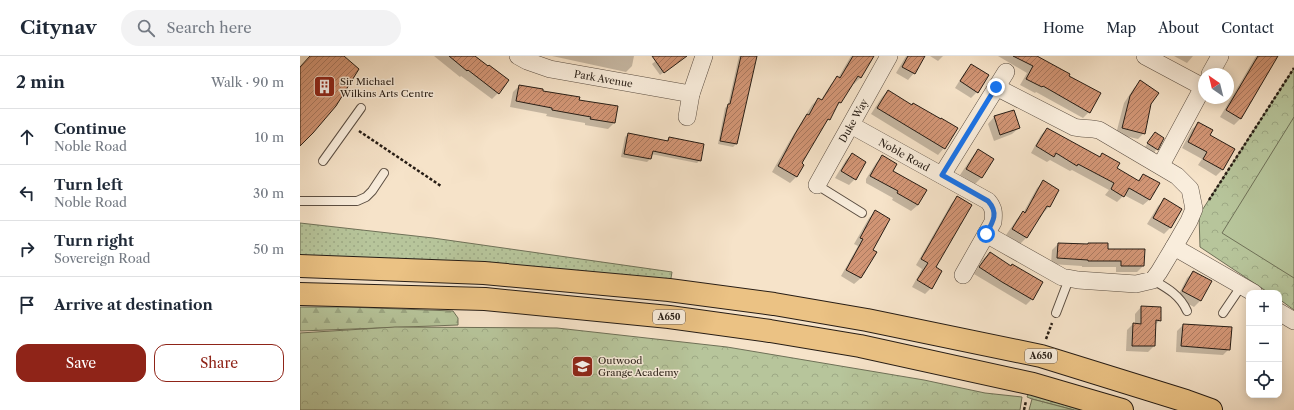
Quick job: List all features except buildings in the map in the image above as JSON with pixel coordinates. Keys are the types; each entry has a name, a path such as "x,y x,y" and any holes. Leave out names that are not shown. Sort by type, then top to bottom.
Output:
{"highway":[{"name":"A650","path":"300,266 484,273 669,290 774,304 866,320 1040,356 1211,410"},
{"name":"A650","path":"300,294 484,300 669,317 762,330 860,346 1033,384 1122,410"}],"street":[{"name":"Park Avenue","path":"518,56 527,61 550,69 691,94"},
{"path":"686,117 691,94 704,56"},
{"name":"Duke Way","path":"816,185 889,56"},
{"path":"1145,56 1198,79"},
{"path":"1214,68 1220,56"},
{"path":"942,175 1006,72"},
{"path":"986,234 1062,277 1078,280 1136,284 1153,280 1174,247 1194,209 1190,189 1177,176 1161,165 1098,130 1074,127 996,87"},
{"path":"1161,165 1198,97"},
{"name":"Noble Road","path":"851,125 988,201 993,206 993,222 963,275"},
{"path":"1174,247 1248,289"},
{"path":"1282,314 1294,321"}],"lane":[{"path":"323,161 341,143 361,108"},
{"path":"300,201 357,201 366,197 372,191 384,173"},
{"path":"816,185 862,213"},
{"path":"1056,313 1069,279"},
{"path":"1153,280 1167,288 1182,302 1186,311"},
{"path":"1222,313 1248,289"}],"path":[{"path":"1207,202 1294,71"},
{"path":"341,143 356,129 441,186"}],"green space":[{"path":"1294,68 1294,310 1282,301 1282,290 1264,290 1200,247 1199,215"},
{"path":"1294,117 1294,278 1222,233"},
{"path":"300,223 433,238 672,272 669,290 300,266"},
{"path":"300,307 348,307 453,311 458,318 458,325 300,331"},
{"name":"Outwood Grange Academy","path":"395,327 557,328 727,347 924,380 985,393 1022,397 1020,410 300,410 300,333"},
{"path":"1033,384 1122,410 1074,410 1032,399 1027,397"},
{"path":"1032,399 1074,410 1029,410"}],"place":[{"name":"Sir Michael Wilkins Arts Centre","path":"324,87"},
{"name":"Outwood Grange Academy","path":"583,366"}],"route":[{"path":"986,234 993,222 993,206 988,201 942,175 996,87"}]}
